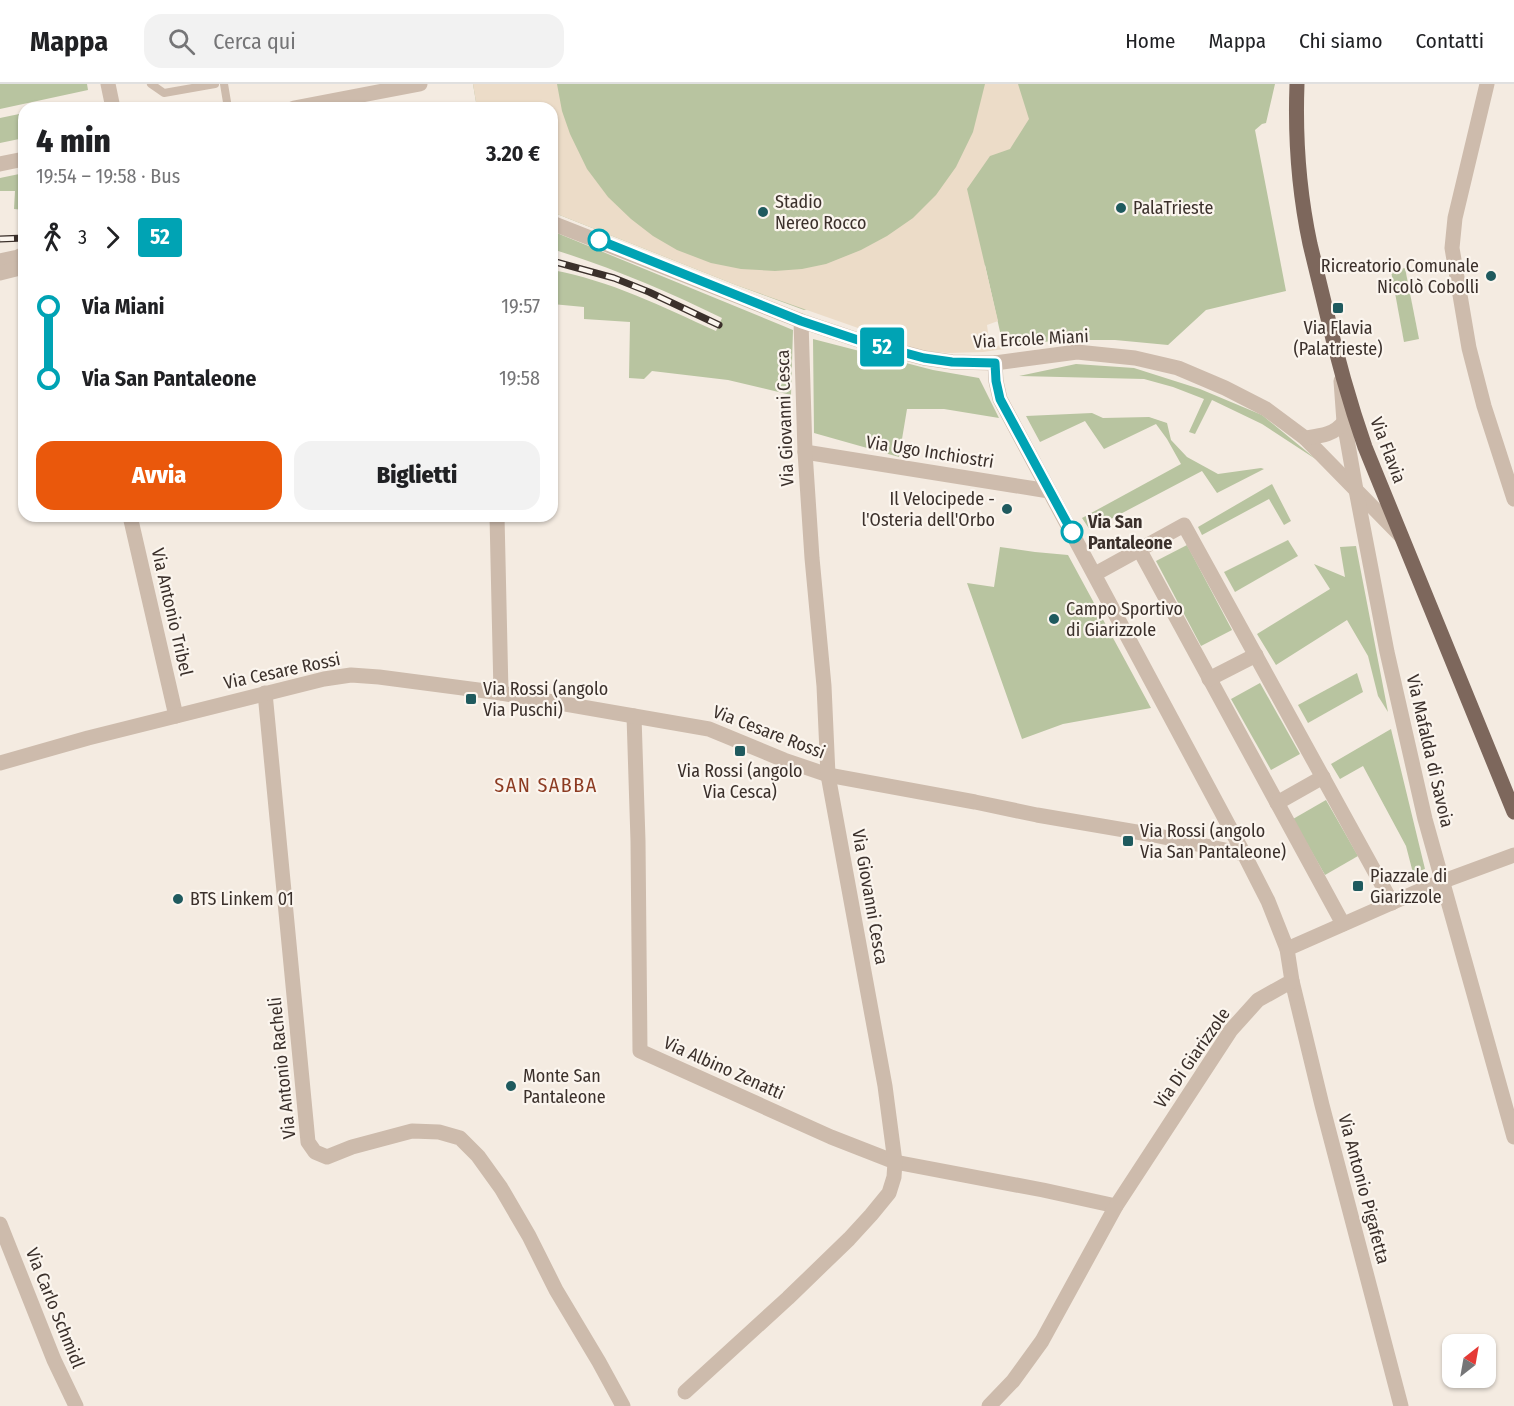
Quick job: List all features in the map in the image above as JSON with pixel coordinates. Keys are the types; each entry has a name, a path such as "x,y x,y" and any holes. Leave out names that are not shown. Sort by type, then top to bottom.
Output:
{"main road":[{"name":"Via Flavia","path":"1297,84 1296,128 1300,178 1310,242 1339,366 1365,447 1514,812"}],"street":[{"path":"108,84 112,102"},
{"path":"326,102 420,84"},
{"path":"1487,84 1453,228 1452,248 1468,348 1514,499"},
{"path":"0,164 18,160"},
{"name":"Via Ercole Miani","path":"558,225 801,321 861,341 924,358 952,362 995,363 1077,352 1135,358 1178,368 1225,388 1266,410 1305,438 1403,539"},
{"path":"0,261 18,257"},
{"path":"0,273 18,268"},
{"name":"Via Giovanni Cesca","path":"685,1392 849,1239 889,1193 894,1177 895,1162 885,1086 828,775 824,686 805,452 801,321"},
{"path":"995,363 1000,399 1268,901 1287,949 1292,981"},
{"name":"Via Mafalda di Savoia","path":"1339,366 1344,422 1387,652 1425,819 1514,1137"},
{"path":"1305,438 1331,433 1344,422"},
{"name":"Via Ugo Inchiostri","path":"805,452 1049,491"},
{"name":"Via Antonio Tribel","path":"131,522 176,716"},
{"path":"497,522 501,693"},
{"path":"1095,574 1184,525 1392,903"},
{"path":"1139,549 1343,924"},
{"path":"1209,679 1256,655"},
{"name":"Via Cesare Rossi","path":"0,763 88,738 324,678 351,675 379,677 501,693 709,729 784,760 828,775 1154,835 1244,854"},
{"name":"Via Antonio Racheli","path":"264,693 308,1142 315,1152 327,1156 412,1131 440,1132 460,1138 478,1156 501,1188 529,1236 556,1290 623,1406"},
{"name":"Via Albino Zenatti","path":"634,716 640,1051 831,1137 895,1162 1116,1206"},
{"path":"1277,803 1323,777"},
{"path":"1287,949 1430,886 1514,855"},
{"name":"Via Di Giarizzole","path":"988,1406 1013,1381 1042,1341 1116,1206 1231,1030 1258,1000 1292,981"},
{"name":"Via Antonio Pigafetta","path":"1292,981 1401,1406"},
{"name":"Via Carlo Schmidl","path":"0,1224 54,1360 76,1406"}],"lane":[{"path":"151,84 164,93 215,84"},
{"path":"224,84 227,102"}],"green space":[{"path":"0,84 87,84 88,90 32,102 18,102 18,105 0,109"},
{"path":"473,84 1275,84 1266,123 1255,130 1286,291 1206,310 1168,345 1115,340 1069,340 1003,345 985,265 804,310 558,214 558,102 476,102"},
{"path":"18,114 18,139 0,143 0,118"},
{"path":"18,174 18,209 14,209 15,191 0,191 0,178"},
{"path":"558,233 793,330 791,395 728,380 652,371 644,379 629,378 630,322 584,319 584,307 558,305 558,271 615,287 716,331 722,318 638,280 558,251"},
{"path":"1405,268 1419,339 1404,342 1391,271"},
{"path":"813,339 933,370 979,378 999,418 944,409 907,409 899,457 814,433"},
{"path":"1076,364 1134,368 1200,389 1262,415 1317,460 1262,424 1212,400 1195,434 1189,432 1204,399 1173,387 1144,379 1019,376"},
{"path":"1092,413 1103,418 1149,417 1167,423 1171,440 1187,457 1218,474 1264,469 1217,493 1202,471 1090,530 1082,518 1181,464 1156,424 1104,449 1085,421 1040,442 1026,416"},
{"path":"1272,484 1291,521 1284,525 1269,499 1202,535 1198,527"},
{"path":"1288,540 1298,556 1235,592 1224,572"},
{"path":"1187,545 1232,630 1201,646 1156,561"},
{"path":"1356,546 1388,712 1378,696 1368,656 1347,620 1276,665 1257,634 1330,589 1314,564 1345,577 1340,547"},
{"name":"Campo Sportivo di Giarizzole","path":"1000,547 1068,555 1151,708 1063,724 1022,739 967,583 994,587"},
{"path":"1357,673 1363,692 1308,723 1298,705"},
{"path":"1260,683 1300,754 1271,770 1231,699"},
{"path":"1391,729 1425,869 1413,873 1406,846 1363,766 1340,779 1331,764"},
{"path":"1326,800 1358,856 1325,875 1293,819"}],"shaded area":[{"path":"473,84 557,84 562,111 570,134 587,169 608,197 631,219 653,236 677,250 711,263 741,269 775,271 826,264 861,250 913,218 936,195 956,167 973,132 985,84 1018,84 1029,119 1010,149 990,156 967,189 998,321 987,325 990,347 1003,345 1004,349 949,353 922,351 894,344 895,341 736,285 558,214 558,102 476,102"}],"railway":[{"path":"0,239 18,238"},
{"path":"558,263 614,278 719,325"}],"bus line":[{"name":"52","path":"599,240 801,321 861,341 924,358 952,362 995,363 1000,399 1072,532"}],"place":[{"name":"PalaTrieste","path":"1121,208"},
{"name":"Stadio Nereo Rocco","path":"763,212"},
{"name":"Ricreatorio Comunale Nicolò Cobolli","path":"1491,276"},
{"name":"Via Flavia (Palatrieste)","path":"1338,308"},
{"name":"Il Velocipede - l'Osteria dell'Orbo","path":"1007,509"},
{"name":"Via San Pantaleone","path":"1072,532"},
{"name":"Campo Sportivo di Giarizzole","path":"1054,619"},
{"name":"Via Rossi (angolo Via Puschi)","path":"471,699"},
{"name":"Via Rossi (angolo Via Cesca)","path":"740,751"},
{"name":"Via Rossi (angolo Via San Pantaleone)","path":"1128,841"},
{"name":"Piazzale di Giarizzole","path":"1358,886"},
{"name":"BTS Linkem 01","path":"178,899"},
{"name":"Monte San Pantaleone","path":"511,1086"}],"district":[{"name":"SAN SABBA","path":"546,785"}]}
